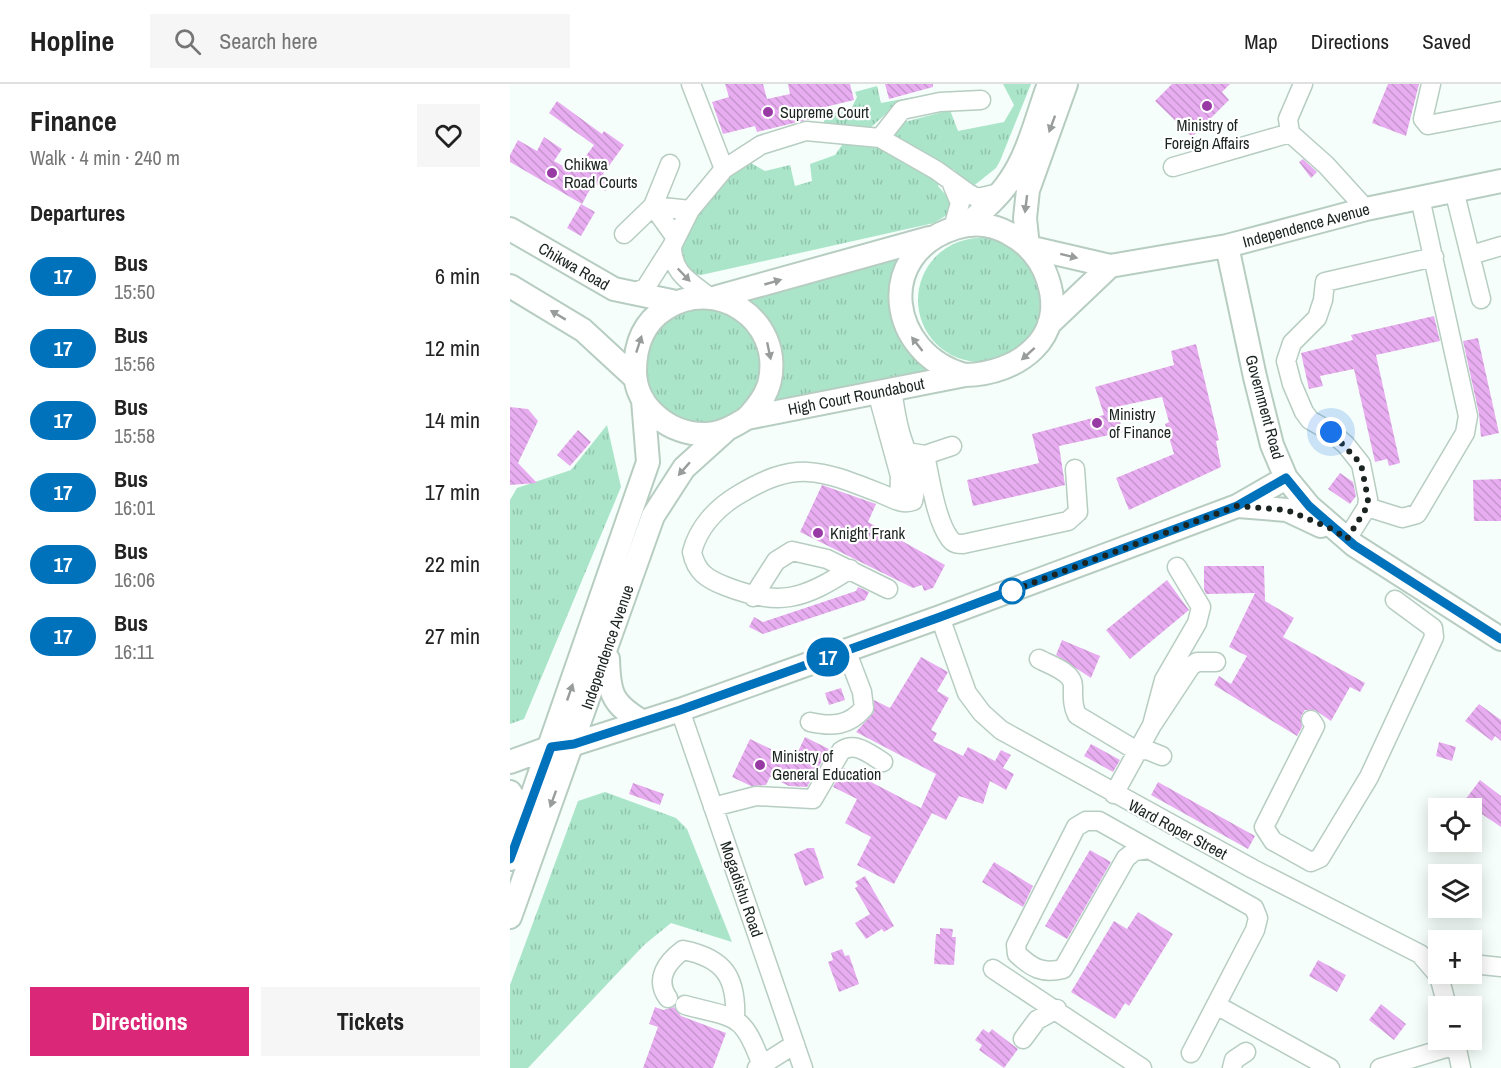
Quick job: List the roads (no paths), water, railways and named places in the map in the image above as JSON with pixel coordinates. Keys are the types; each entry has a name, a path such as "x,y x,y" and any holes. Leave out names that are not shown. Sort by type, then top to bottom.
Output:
{"main road":[{"path":"960,226 1011,180 1049,84"},
{"path":"1028,246 1025,218 1028,190 1066,84"},
{"name":"Independence Avenue","path":"1028,246 1110,266 1227,246 1366,209 1501,181"},
{"name":"High Court Roundabout","path":"713,297 738,305 755,319 766,338 772,359 770,381 762,401 747,418 725,431 707,434 688,433 670,426 655,415 643,400 635,378 635,355 642,333 656,315 676,302 713,297 931,238 960,226 1001,229 1028,246 1041,262 1049,282 1051,303 1049,324 1040,343 1025,358 1006,369 986,375 965,375 747,418"},
{"name":"Chikwa Road","path":"510,229 614,289 676,302"},
{"name":"High Court Roundabout","path":"931,238 908,265 902,281 902,316 909,333 932,360 948,370 965,375"},
{"name":"Government Road","path":"1227,246 1272,445 1286,478 1341,534 1501,639"},
{"path":"1049,324 1110,266"},
{"path":"510,286 583,330 635,378"},
{"name":"Independence Avenue","path":"510,859 551,747 648,462 643,400"},
{"name":"Independence Avenue","path":"510,917 574,744 653,516 684,468 725,431"},
{"path":"510,762 551,747 574,744 680,710 940,617 1237,506 1286,478"},
{"path":"1237,506 1287,510 1341,534"},
{"path":"608,645 608,683 613,697 624,710 643,722"},
{"path":"510,792 516,801 521,828"}],"street":[{"path":"691,84 724,169"},
{"path":"1303,84 1288,119 1290,133 1326,165 1366,209"},
{"path":"1431,84 1423,119 1428,125 1501,111"},
{"path":"880,138 902,110 940,102 981,100"},
{"path":"633,294 646,287 674,242 690,210 724,169 761,145 806,131 880,138 936,170 952,184 977,198 999,193"},
{"path":"1173,167 1290,133"},
{"path":"624,234 653,206 670,164"},
{"path":"952,184 960,203 960,226"},
{"path":"1454,190 1481,299"},
{"path":"1367,507 1402,518 1417,514 1465,433 1468,417 1420,198"},
{"path":"653,206 690,210"},
{"path":"653,206 674,242 672,261 681,274 713,297"},
{"path":"1471,255 1501,246"},
{"path":"1341,534 1367,507 1368,499 1361,464 1346,445 1331,432 1310,420 1304,412 1292,384 1286,361 1292,343 1317,318 1323,300 1325,282 1434,257"},
{"path":"850,569 816,589 778,600 753,597 706,577 694,561 692,552 695,539 703,527 731,499 774,476 794,471 831,474 905,502 898,449 884,391"},
{"path":"898,449 925,455 952,446"},
{"path":"925,455 938,508 949,538 954,543 963,544 1068,521 1078,512 1075,469"},
{"path":"753,597 776,561 792,551 827,559 888,589"},
{"path":"1152,725 1164,681 1197,623 1201,607 1177,567"},
{"path":"1311,720 1315,726 1264,827 1273,841 1311,862 1320,858 1369,777 1434,637 1433,628 1395,600"},
{"name":"Ward Roper Street","path":"940,617 962,682 986,717 1001,729 1114,794 1253,869 1428,958"},
{"path":"810,722 831,727 855,719 864,708 862,692 846,650"},
{"path":"1039,659 1068,674 1073,682 1073,702 1077,715 1137,751 1147,750 1162,756"},
{"path":"1114,794 1152,725 1191,666 1197,662 1216,662"},
{"path":"1176,688 1187,684 1197,685"},
{"name":"Mogadishu Road","path":"680,710 803,1068"},
{"path":"1152,725 1164,720 1175,721"},
{"path":"713,807 756,796 813,799 841,751 848,746 855,746 883,762"},
{"path":"1149,849 1135,851 1126,858 1063,969 1047,973 1031,968 1017,954 1016,945 1076,827 1086,821 1099,821 1149,849 1254,908 1258,918 1255,930 1218,1006 1191,1053"},
{"path":"735,1018 736,997 723,967 706,954 683,950 672,958 662,974 663,991 676,1002 735,1018 748,1029 759,1066 795,1044"},
{"path":"1482,965 1501,967"},
{"path":"993,969 1142,1068"},
{"path":"1218,1006 1330,1068"},
{"path":"1023,1039 1037,1020 1057,1010"},
{"path":"1380,1068 1433,1050"},
{"path":"1458,1050 1461,1068"},
{"path":"1232,1068 1234,1060 1246,1052"}],"place":[{"name":"Ministry of Foreign Affairs","path":"1207,106"},
{"name":"Supreme Court","path":"768,112"},
{"name":"Chikwa Road Courts","path":"552,173"},
{"name":"Ministry of Finance","path":"1097,423"},
{"name":"Knight Frank","path":"818,533"},
{"name":"Ministry of General Education","path":"760,765"}]}
